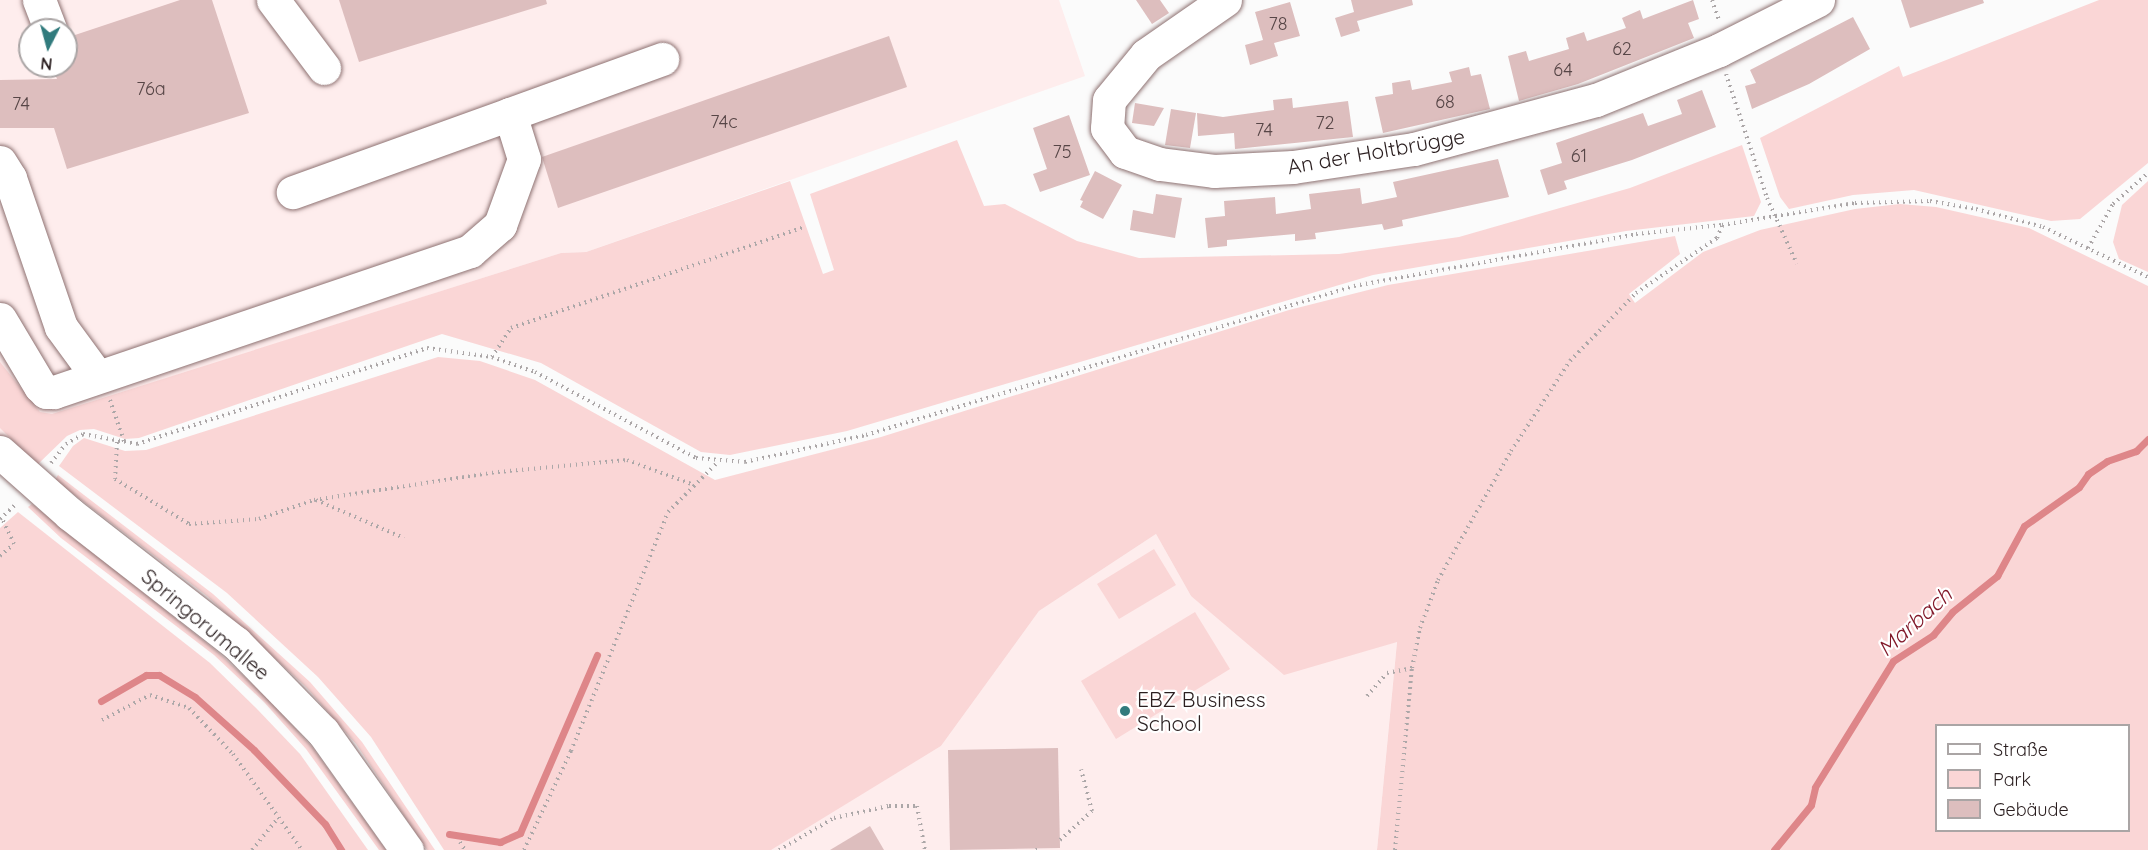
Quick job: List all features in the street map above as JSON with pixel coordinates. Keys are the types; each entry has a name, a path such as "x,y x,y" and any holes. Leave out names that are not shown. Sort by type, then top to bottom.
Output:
{"street":[{"path":"39,0 46,18"},
{"path":"273,0 324,68"},
{"name":"An der Holtbrügge","path":"1225,0 1146,55 1109,100 1107,128 1125,152 1160,164 1214,171 1257,170 1378,155 1536,119 1596,100 1719,50 1818,0"},
{"path":"293,192 662,59"},
{"path":"0,319 46,392 470,251 500,225 524,159 510,114"},
{"path":"0,162 10,178 61,327 97,376"},
{"name":"Springorumallee","path":"0,452 70,514 236,643 323,732 407,850"}],"path":[{"path":"1719,50 1776,216 1797,264"},
{"path":"2088,248 2114,204 2148,173"},
{"path":"51,464 66,444 83,434 125,445 137,444 427,348 492,357 557,382 696,458 717,463 745,462 866,435 1354,286 1636,234 1722,225 1855,203 1930,201 2043,227 2148,278"},
{"path":"1395,850 1412,668 1420,628 1438,580 1511,451 1570,361 1636,293 1716,238 1722,225"},
{"path":"492,357 511,328 802,228"},
{"path":"97,376 109,398 125,445"},
{"path":"117,442 115,479 189,524 259,519 314,500 498,472 627,459 694,485"},
{"path":"524,850 575,741 653,542 668,513 717,463"},
{"path":"314,500 404,538"},
{"path":"0,556 14,544 1,518 19,501"},
{"path":"1367,696 1388,673 1412,668"},
{"path":"102,720 150,695 189,708 233,754 302,850"},
{"path":"1060,840 1092,811 1081,769"},
{"path":"779,850 834,818 898,806 917,806 925,850"},
{"path":"252,850 278,817"},
{"path":"460,842 465,850"}],"shaded area":[{"path":"0,0 1059,0 1085,76 586,252 561,253 81,407 0,454"},
{"name":"EBZ Business School","path":"1156,534 1191,596 1397,641 1377,850 769,850 941,746 1039,611"}],"green space":[{"path":"2099,0 2148,0 2148,163 2080,219 2051,221 1914,190 1853,195 1789,209 1780,197 1760,138 1899,66 1903,77"},
{"path":"957,140 984,206 1005,204 1077,241 1139,258 1339,254 1459,237 1630,188 1742,145 1761,202 1754,216 1626,231 1373,275 847,431 730,455 701,452 541,363 442,334 139,438 125,439 94,429 80,430 67,436 37,465 0,428 0,362 40,412 52,414 561,253 586,252 790,181 823,274 834,270 810,194"},
{"path":"2148,181 2148,272 2119,259 2113,242 2122,205"},
{"path":"1900,204 1936,207 2029,228 2148,286 2148,850 1377,850 1397,642 1284,675 1191,596 1156,534 1039,611 941,746 771,850 444,850 371,737 318,677 227,593 59,466 73,446 84,438 125,451 146,450 438,357 480,361 535,380 715,480 881,437 1289,310 1388,285 1675,236 1680,254 1629,294 1635,303 1703,252 1760,230 1855,209"},
{"path":"58,475 213,594 310,682 362,742 435,850 427,850 356,744 306,687 207,596 55,480"},
{"path":"32,504 219,653 269,700 313,748 386,850 379,850 306,749 264,702 214,655 61,538 28,507"},
{"path":"18,512 210,663 300,754 368,850 0,850 0,528"},
{"path":"1154,549 1176,585 1119,619 1097,584"},
{"path":"1195,612 1230,669 1116,739 1081,681"}],"building":[{"path":"180,0 212,0 249,113 67,169 54,128 0,128 0,80 78,78 78,34"},
{"path":"339,0 546,0 547,4 359,62"},
{"path":"1136,0 1160,0 1169,13 1152,24"},
{"path":"1351,0 1412,0 1413,5 1357,21 1360,31 1341,37 1335,18 1354,12"},
{"path":"1693,0 1699,19 1688,23 1694,38 1578,84 1519,101 1508,56 1526,51 1529,61 1569,49 1566,38 1584,32 1587,41 1626,28 1622,18 1640,10 1643,19"},
{"path":"1901,0 1983,0 1984,3 1910,28"},
{"path":"1290,2 1300,36 1274,43 1278,56 1250,65 1245,45 1263,40 1255,12"},
{"path":"1853,17 1870,49 1809,84 1752,109 1745,86 1756,83 1750,70"},
{"path":"889,36 907,87 558,208 542,157"},
{"path":"1469,67 1471,76 1481,74 1490,109 1383,133 1375,97 1393,94 1392,83 1410,80 1412,90 1452,82 1449,72"},
{"path":"1702,90 1716,127 1632,160 1564,181 1567,189 1548,195 1540,170 1562,163 1556,143 1643,113 1648,126 1682,114 1677,100"},
{"path":"1292,98 1293,108 1348,101 1353,137 1235,149 1234,133 1198,136 1197,113 1223,117 1274,110 1273,100"},
{"path":"1135,103 1164,108 1154,126 1132,123"},
{"path":"1171,109 1196,113 1190,148 1165,145"},
{"path":"1069,115 1090,175 1040,192 1033,174 1047,169 1033,128"},
{"path":"1498,159 1509,197 1402,220 1403,226 1384,230 1382,224 1315,233 1316,239 1295,241 1295,234 1227,240 1227,246 1208,248 1205,218 1225,216 1224,201 1275,197 1276,214 1311,209 1309,194 1360,188 1362,204 1397,197 1393,182"},
{"path":"1095,171 1122,185 1103,219 1080,207 1083,201 1080,200"},
{"path":"1156,194 1182,198 1175,238 1130,230 1133,210 1153,214"},
{"path":"1058,748 1060,848 950,850 948,750"},
{"path":"870,826 884,850 830,850"}],"waterway":[{"name":"Marbach","path":"1774,850 1811,805 1815,787 1893,661 1933,635 1952,612 1997,576 2024,526 2079,487 2088,474 2107,461 2136,451 2148,439"},
{"path":"449,834 500,842 520,833 597,655"},
{"path":"101,701 146,675 159,675 195,697 254,750 325,824 341,850"}],"place":[{"name":"EBZ Business School","path":"1125,711"}]}
